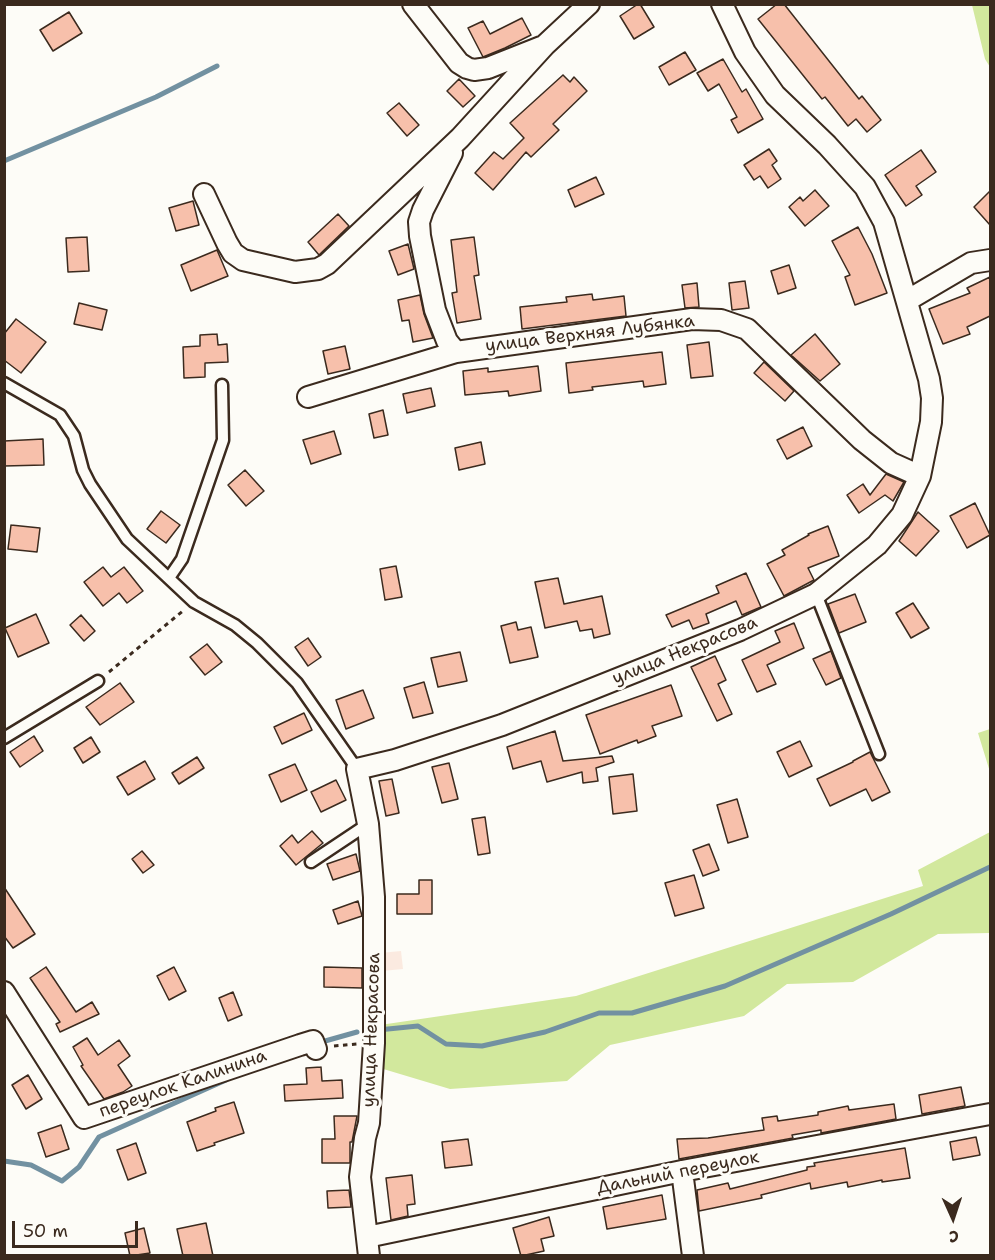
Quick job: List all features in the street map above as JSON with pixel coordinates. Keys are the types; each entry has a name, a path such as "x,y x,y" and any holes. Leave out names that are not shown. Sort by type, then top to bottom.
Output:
{"street":[{"path":"413,4 459,63 466,68 474,70 488,68 545,45"},
{"path":"204,194 227,243 238,257 259,265 295,272 307,272 327,264 460,138 545,45 589,4"},
{"name":"улица Некрасова","path":"368,1246 360,1177 369,1123 374,1030 374,897 368,824 357,769 395,760 502,725 740,630 816,594 877,545 902,515 920,476 932,422 932,398 908,300 884,222 865,187 827,145 775,94 745,52 722,4"},
{"path":"456,352 447,341 435,310 419,222 460,138"},
{"path":"908,300 971,263 990,260"},
{"name":"улица Верхняя Лубянка","path":"308,397 456,352 692,320 721,320 747,329 862,440 891,463 920,476"},
{"name":"переулок Калинина","path":"4,992 84,1118 250,1061 314,1045"},
{"name":"Дальний переулок","path":"368,1246 682,1171 990,1114"},
{"path":"682,1171 693,1256"}],"lane":[{"path":"4,382 60,415 74,436 83,470 90,484 128,539 194,602 235,624 297,683 357,769"},
{"path":"170,578 182,559 223,440 222,385"},
{"path":"816,594 879,754"},
{"path":"4,738 98,681"},
{"path":"311,862 368,824"}],"path":[{"path":"98,681 194,602"}],"shaded area":[{"path":"401,951 403,969 382,971 380,953"}],"green space":[{"path":"972,5 990,5 990,67 985,59"},
{"path":"990,729 990,772 978,733"},
{"path":"990,832 990,933 938,934 853,982 787,984 744,1016 610,1045 567,1081 450,1089 380,1068 380,1025 576,996 923,886 918,870"}],"building":[{"path":"638,4 654,27 634,39 620,16"},
{"path":"777,4 784,4 859,99 862,96 881,120 867,132 856,119 848,126 825,97 822,99 758,19"},
{"path":"69,12 82,33 53,51 40,30"},
{"path":"522,18 531,35 483,57 468,28 483,21 490,34"},
{"path":"685,52 696,70 669,85 659,67"},
{"path":"723,59 742,92 746,89 763,119 738,133 731,120 737,117 719,84 708,91 697,73"},
{"path":"563,75 570,82 574,77 587,91 553,124 559,130 531,157 526,152 493,190 475,173 494,152 503,159 524,138 510,123"},
{"path":"459,79 475,96 463,107 447,91"},
{"path":"399,103 419,125 407,136 387,113"},
{"path":"769,149 777,161 772,165 781,179 768,188 760,176 754,180 744,165"},
{"path":"921,150 936,172 916,186 922,195 906,206 885,175"},
{"path":"596,177 604,194 575,207 568,190"},
{"path":"815,190 829,206 805,226 789,207 800,197 803,201"},
{"path":"990,191 990,225 974,207"},
{"path":"193,201 199,225 176,231 169,208"},
{"path":"338,214 349,226 319,255 308,242"},
{"path":"858,227 872,254 887,293 855,305 845,277 850,275 832,241"},
{"path":"87,237 89,271 68,272 66,238"},
{"path":"474,237 479,275 474,276 481,319 457,323 452,293 457,292 451,240"},
{"path":"408,244 414,269 398,275 389,251"},
{"path":"217,250 228,276 191,291 181,265"},
{"path":"789,265 796,288 778,294 771,271"},
{"path":"990,277 990,316 967,327 970,334 943,344 929,309 970,293 967,288"},
{"path":"745,281 749,308 732,310 729,283"},
{"path":"697,283 699,307 685,308 682,285"},
{"path":"592,294 593,300 624,296 626,316 522,329 520,307 567,302 566,297"},
{"path":"420,295 433,338 413,342 409,320 402,321 398,300"},
{"path":"79,303 107,310 102,330 74,324"},
{"path":"16,319 46,342 21,373 4,360 4,334"},
{"path":"217,334 218,345 227,344 228,362 205,363 205,377 184,378 183,347 200,346 200,335"},
{"path":"815,334 840,364 820,381 791,355"},
{"path":"709,342 713,376 691,378 687,345"},
{"path":"345,346 350,369 328,374 323,351"},
{"path":"662,352 666,384 644,387 643,381 592,387 593,390 569,393 566,363"},
{"path":"764,362 794,391 785,401 754,373"},
{"path":"538,366 541,391 509,396 508,391 465,395 463,371 488,368 488,372"},
{"path":"431,388 435,406 407,413 403,394"},
{"path":"383,410 388,435 374,438 369,414"},
{"path":"803,427 812,446 787,459 777,440"},
{"path":"334,431 341,454 311,464 303,440"},
{"path":"43,439 44,465 4,466 4,441"},
{"path":"481,442 485,464 459,470 455,448"},
{"path":"245,470 264,491 246,506 228,485"},
{"path":"886,474 904,482 893,501 885,495 859,513 847,495 863,484 870,495"},
{"path":"975,503 990,535 967,548 950,516"},
{"path":"161,511 180,525 166,543 147,529"},
{"path":"918,512 939,531 916,556 899,541"},
{"path":"11,525 40,528 37,552 8,549"},
{"path":"828,526 839,556 808,568 814,580 784,596 767,564 785,555 782,550 808,534"},
{"path":"396,566 402,597 385,600 380,569"},
{"path":"103,567 111,577 124,567 143,591 127,603 119,593 103,606 84,582"},
{"path":"746,573 761,607 742,615 736,601 706,614 709,623 693,629 689,620 672,627 666,615 719,593 716,586"},
{"path":"558,578 564,604 602,596 610,634 594,638 592,629 580,631 577,621 545,628 535,582"},
{"path":"855,594 866,622 839,633 828,604"},
{"path":"913,603 929,628 911,638 896,613"},
{"path":"36,614 49,643 18,657 5,628"},
{"path":"81,615 95,631 84,641 70,625"},
{"path":"516,622 518,630 531,627 538,657 510,663 501,626"},
{"path":"794,623 804,648 767,665 776,684 757,692 742,660 780,642 775,631"},
{"path":"308,638 321,657 308,666 295,647"},
{"path":"207,644 222,662 205,675 190,657"},
{"path":"831,651 841,678 826,685 813,659"},
{"path":"460,652 467,681 438,687 431,658"},
{"path":"715,656 726,680 718,684 732,714 717,721 691,667"},
{"path":"424,682 433,713 413,718 404,688"},
{"path":"120,683 134,702 100,725 86,707"},
{"path":"671,685 682,716 652,726 656,736 638,743 637,740 600,754 586,715"},
{"path":"363,690 374,718 346,729 336,700"},
{"path":"304,713 312,730 282,744 274,727"},
{"path":"555,731 563,761 612,756 614,762 596,768 598,781 583,783 582,772 547,782 541,761 513,769 507,747"},
{"path":"34,736 43,751 20,767 10,752"},
{"path":"91,737 100,752 83,763 74,748"},
{"path":"800,741 812,766 789,777 777,752"},
{"path":"870,752 890,792 872,801 866,789 830,806 817,779"},
{"path":"197,757 204,768 179,784 172,773"},
{"path":"145,761 155,779 128,795 117,777"},
{"path":"449,763 458,799 442,803 432,767"},
{"path":"295,764 307,790 281,802 269,775"},
{"path":"633,774 637,811 613,814 609,777"},
{"path":"392,779 399,813 386,816 379,781"},
{"path":"336,780 346,800 321,812 311,792"},
{"path":"737,799 748,837 728,843 717,805"},
{"path":"485,817 490,853 478,855 472,819"},
{"path":"312,831 323,843 296,865 280,846 292,835 298,843"},
{"path":"709,844 719,870 703,876 693,850"},
{"path":"142,851 154,865 143,873 132,859"},
{"path":"356,854 360,871 333,880 327,864"},
{"path":"694,875 704,908 675,916 665,883"},
{"path":"419,880 432,880 432,914 397,914 397,894 419,894"},
{"path":"4,887 35,934 13,948 4,936"},
{"path":"358,901 362,916 338,924 333,910"},
{"path":"46,967 76,1012 92,1002 99,1014 60,1032 56,1024 60,1022 30,978"},
{"path":"174,967 186,991 169,1000 157,976"},
{"path":"324,967 362,968 362,988 324,987"},
{"path":"233,992 242,1015 228,1021 219,998"},
{"path":"87,1038 98,1055 119,1040 130,1056 118,1065 132,1086 104,1099 81,1066 83,1065 73,1047"},
{"path":"321,1067 322,1081 342,1080 343,1098 285,1101 284,1085 307,1084 306,1068"},
{"path":"28,1075 42,1099 26,1109 12,1085"},
{"path":"961,1087 965,1106 922,1114 919,1095"},
{"path":"234,1102 244,1133 197,1151 187,1122 216,1111 215,1108"},
{"path":"894,1104 896,1119 821,1133 821,1130 792,1135 793,1138 679,1159 677,1139 708,1138 764,1130 762,1118 777,1116 778,1121 818,1115 818,1112 848,1106 849,1110"},
{"path":"334,1116 357,1116 352,1142 350,1142 350,1163 322,1163 322,1139 335,1139"},
{"path":"61,1125 69,1149 46,1157 38,1133"},
{"path":"976,1137 980,1155 953,1160 950,1142"},
{"path":"468,1139 472,1165 445,1168 442,1142"},
{"path":"136,1143 146,1173 128,1180 117,1150"},
{"path":"905,1148 910,1178 882,1182 882,1180 848,1187 847,1182 811,1189 810,1183 761,1195 762,1198 699,1211 697,1190 728,1183 730,1189 807,1170 807,1167 815,1166 814,1163"},
{"path":"412,1175 415,1204 407,1205 408,1216 391,1220 386,1178"},
{"path":"349,1190 351,1207 328,1208 327,1191"},
{"path":"662,1195 666,1219 607,1229 603,1207"},
{"path":"549,1217 554,1236 541,1239 544,1251 521,1256 513,1228"},
{"path":"206,1223 213,1256 183,1256 177,1229"},
{"path":"144,1228 150,1253 130,1256 125,1233"}],"waterway":[{"path":"4,161 156,97 217,66"},
{"path":"378,1030 418,1026 446,1044 482,1046 545,1032 599,1013 632,1013 725,986 891,914 990,867"},
{"path":"318,1043 357,1032"},
{"path":"4,1161 31,1165 62,1181 79,1167 99,1137 226,1080"}]}
